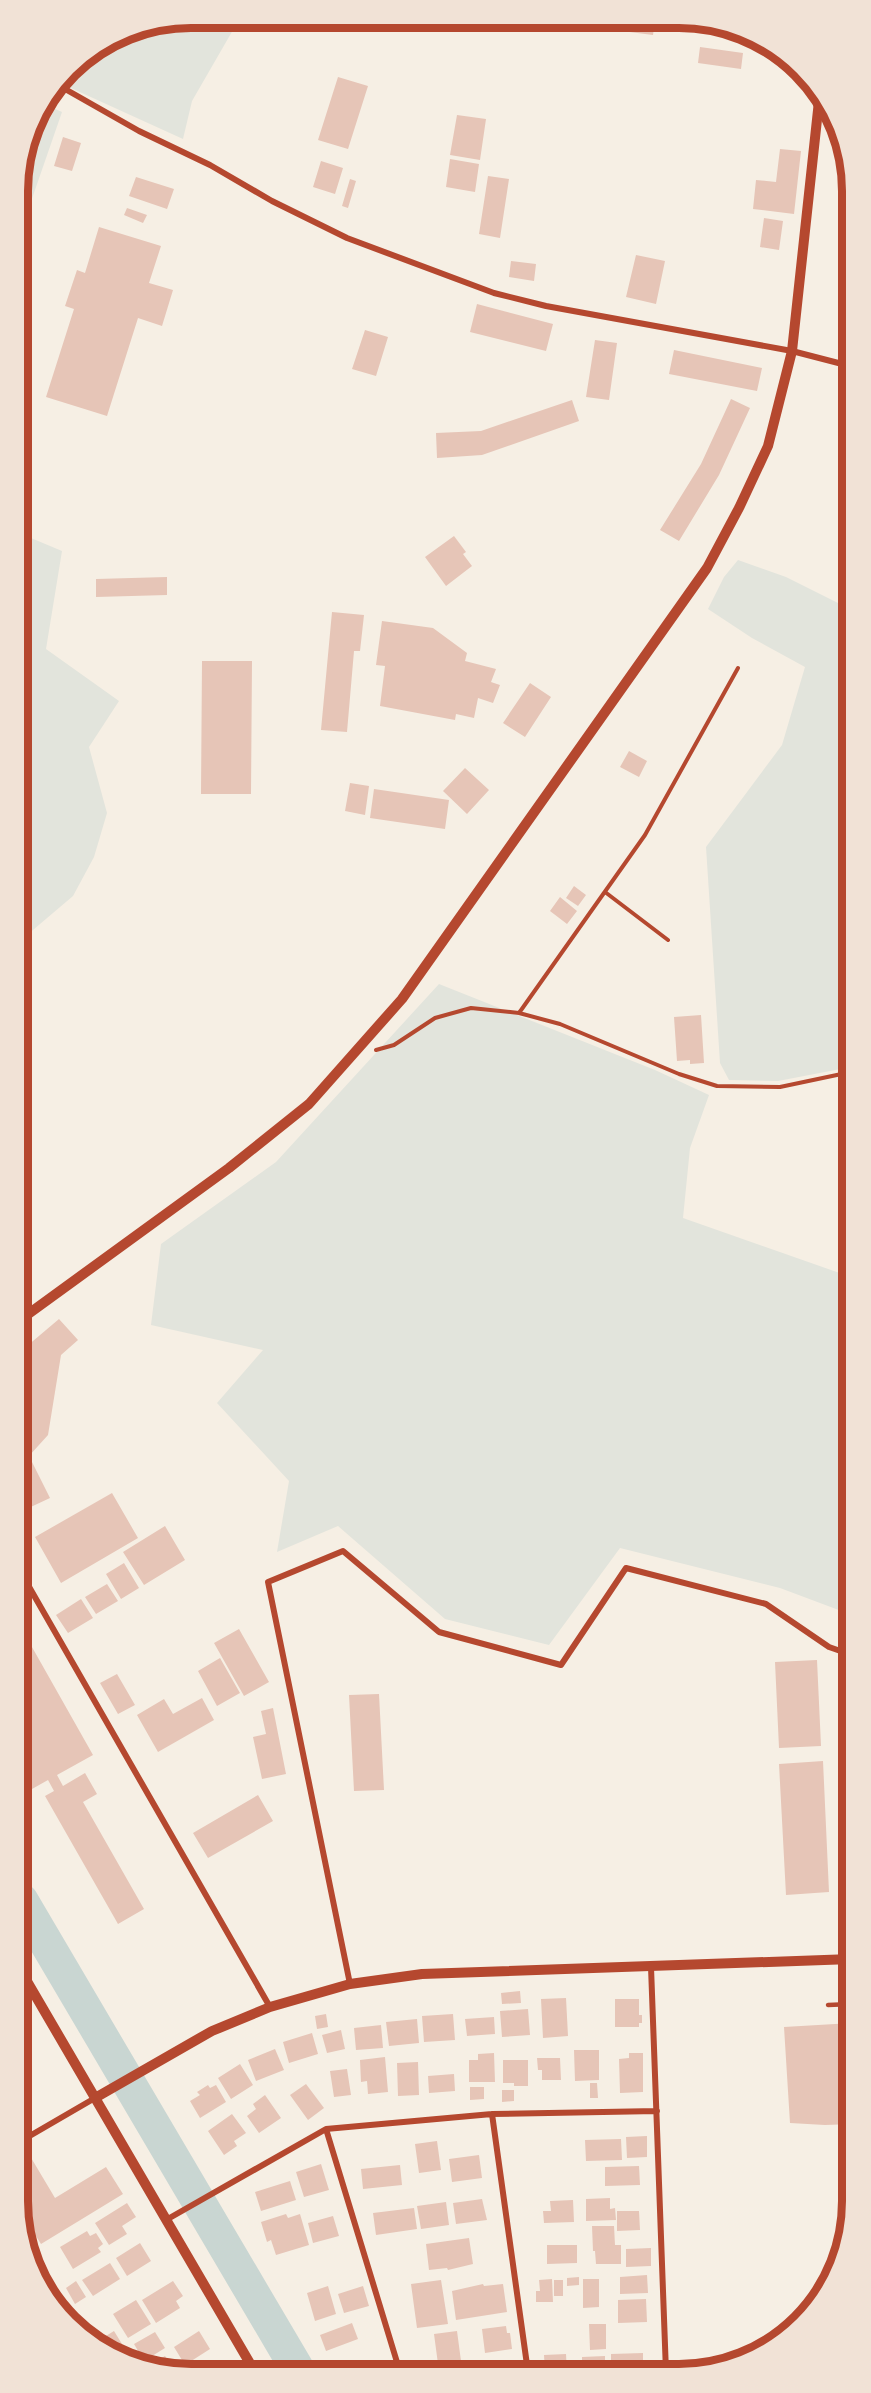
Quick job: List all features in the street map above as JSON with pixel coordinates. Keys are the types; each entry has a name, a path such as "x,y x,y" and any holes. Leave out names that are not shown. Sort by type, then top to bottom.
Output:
{"street":[{"path":"65,89 139,131 210,165 272,201 347,238 494,293 546,306 792,351 842,364"},
{"path":"28,1314 229,1168 309,1104 402,999 707,568 768,446 792,351 818,107"},
{"path":"350,1984 268,1582 343,1551 439,1632 561,1665 626,1568 766,1604 829,1647 842,1652"},
{"path":"28,1585 270,2007"},
{"path":"28,2137 212,2031 270,2007 350,1984 422,1974 842,1959"},
{"path":"651,1967 666,2364"},
{"path":"28,1983 250,2364"},
{"path":"166,2220 326,2129 492,2114 657,2111"},
{"path":"492,2114 527,2364"},
{"path":"326,2129 398,2364"}],"lane":[{"path":"828,2005 842,2004"}],"path":[{"path":"519,1012 645,835 738,668"},
{"path":"605,892 668,940"},
{"path":"351,1057 394,1045 435,1018 471,1008 519,1012 560,1024 679,1074 717,1086 780,1087 842,1074"}],"shaded area":[{"path":"191,28 234,28 192,101 183,139 67,86 92,62 110,50 139,37"},
{"path":"52,107 62,112 29,207 29,181 34,149"},
{"path":"29,537 62,551 46,649 119,701 89,747 107,813 94,857 73,896 29,934"},
{"path":"738,560 786,577 842,605 842,1069 778,1081 729,1080 720,1063 706,847 782,745 805,667 752,638 708,609 724,577"},
{"path":"439,984 655,1070 709,1095 690,1148 683,1218 842,1274 842,1611 780,1588 620,1548 549,1645 445,1619 338,1526 277,1552 289,1481 217,1403 263,1350 151,1325 161,1244 276,1162"}],"building":[{"path":"598,28 654,28 653,35"},
{"path":"700,47 743,53 741,69 698,63"},
{"path":"338,77 368,86 348,149 318,140"},
{"path":"457,115 486,119 480,160 450,155"},
{"path":"63,137 81,143 72,171 54,166"},
{"path":"780,149 801,151 794,214 753,209 756,180 776,182"},
{"path":"450,159 479,164 475,192 446,187"},
{"path":"321,161 343,168 335,194 313,187"},
{"path":"488,176 509,179 500,238 479,234"},
{"path":"136,177 174,189 167,209 129,196"},
{"path":"350,179 356,181 348,208 342,206"},
{"path":"127,208 147,215 143,223 124,215"},
{"path":"764,218 783,221 779,250 760,247"},
{"path":"99,227 161,246 149,283 173,290 162,326 138,318 107,416 46,397 74,309 65,306 77,270 85,273"},
{"path":"636,255 665,261 656,304 626,297"},
{"path":"511,261 536,264 534,281 509,277"},
{"path":"477,304 553,324 546,351 470,332"},
{"path":"365,330 388,337 376,376 352,369"},
{"path":"595,340 617,343 609,400 586,397"},
{"path":"674,350 762,368 757,391 669,374"},
{"path":"731,399 750,408 719,475 679,541 660,530 701,464"},
{"path":"572,400 579,421 482,455 437,458 436,433 481,431"},
{"path":"454,536 466,552 463,554 472,566 446,586 425,557"},
{"path":"167,577 167,595 96,597 96,579"},
{"path":"332,612 364,615 360,651 354,651 347,732 321,730"},
{"path":"382,621 433,628 467,653 465,661 496,669 491,682 500,685 493,703 478,698 474,718 456,714 455,720 380,706 385,666 376,665"},
{"path":"202,661 252,661 251,794 201,794"},
{"path":"530,683 551,697 525,737 503,723"},
{"path":"629,751 647,761 639,777 620,767"},
{"path":"465,768 489,790 467,814 443,791"},
{"path":"350,783 369,786 365,815 345,811"},
{"path":"374,789 449,800 445,829 370,818"},
{"path":"574,886 586,895 578,906 566,898"},
{"path":"560,897 577,911 567,924 550,911"},
{"path":"701,1015 704,1063 690,1064 690,1060 677,1061 674,1017"},
{"path":"59,1319 78,1340 61,1355 48,1435 29,1456 50,1498 28,1508 28,1411 32,1390 28,1389 28,1345"},
{"path":"112,1493 138,1538 61,1583 35,1537"},
{"path":"165,1526 185,1560 144,1585 123,1552"},
{"path":"124,1563 139,1588 121,1599 106,1574"},
{"path":"107,1584 118,1601 96,1614 85,1597"},
{"path":"81,1599 93,1618 68,1633 56,1615"},
{"path":"239,1629 269,1682 244,1696 214,1643"},
{"path":"28,1640 93,1755 57,1775 63,1786 85,1773 97,1794 83,1802 144,1909 118,1924 45,1796 54,1791 48,1780 32,1789 28,1782"},
{"path":"220,1658 240,1693 217,1706 198,1671"},
{"path":"817,1660 821,1746 779,1748 775,1662"},
{"path":"117,1674 135,1705 118,1714 100,1683"},
{"path":"379,1694 384,1790 354,1791 349,1695"},
{"path":"202,1698 214,1720 158,1752 137,1715 164,1699 173,1714"},
{"path":"273,1708 286,1774 262,1779 253,1737 266,1734 261,1711"},
{"path":"823,1761 829,1892 786,1895 779,1764"},
{"path":"258,1795 273,1821 208,1858 193,1833"},
{"path":"520,1991 521,2003 502,2004 501,1993"},
{"path":"566,1998 568,2036 543,2038 541,1999"},
{"path":"615,1999 639,1999 639,2015 642,2015 642,2023 639,2023 639,2027 615,2027"},
{"path":"528,2009 530,2035 502,2037 500,2011"},
{"path":"326,2014 328,2027 317,2029 315,2016"},
{"path":"453,2014 455,2040 424,2042 422,2016"},
{"path":"494,2017 495,2034 467,2036 465,2019"},
{"path":"417,2019 419,2043 389,2046 386,2022"},
{"path":"842,2024 842,2124 790,2123 784,2027"},
{"path":"381,2025 383,2048 356,2050 354,2028"},
{"path":"341,2030 345,2049 327,2053 322,2035"},
{"path":"312,2033 318,2054 289,2063 283,2042"},
{"path":"275,2049 284,2070 256,2081 248,2060"},
{"path":"574,2050 599,2050 599,2080 575,2081"},
{"path":"494,2053 495,2082 469,2082 469,2060 478,2060 478,2054"},
{"path":"629,2053 643,2053 643,2092 620,2093 619,2059 629,2058"},
{"path":"385,2057 388,2092 368,2094 367,2081 361,2082 360,2060"},
{"path":"537,2058 560,2058 561,2080 542,2080 542,2070 538,2070"},
{"path":"503,2060 528,2060 528,2086 503,2083"},
{"path":"418,2062 419,2095 398,2096 397,2063"},
{"path":"240,2064 253,2085 231,2099 218,2078"},
{"path":"347,2069 351,2095 334,2097 330,2071"},
{"path":"454,2074 455,2091 429,2093 428,2076"},
{"path":"590,2083 597,2083 598,2098 590,2098"},
{"path":"306,2084 324,2108 308,2120 290,2095"},
{"path":"208,2085 210,2088 216,2085 226,2102 200,2118 190,2101 200,2095 197,2092"},
{"path":"470,2087 484,2087 484,2099 470,2100"},
{"path":"502,2090 514,2090 514,2101 502,2102"},
{"path":"265,2095 281,2118 259,2133 247,2116 256,2109 253,2104"},
{"path":"232,2114 246,2133 234,2141 237,2146 224,2155 208,2131"},
{"path":"647,2136 647,2157 627,2158 626,2137"},
{"path":"621,2139 622,2160 586,2161 585,2140"},
{"path":"437,2141 441,2170 419,2173 415,2144"},
{"path":"479,2155 482,2178 452,2182 449,2159"},
{"path":"30,2156 55,2198 106,2167 123,2194 41,2244 31,2229 28,2202 28,2157"},
{"path":"321,2164 329,2190 304,2197 296,2172"},
{"path":"400,2165 402,2185 363,2189 361,2169"},
{"path":"639,2166 640,2185 605,2186 605,2167"},
{"path":"290,2181 296,2200 261,2211 255,2192"},
{"path":"610,2198 610,2209 615,2208 616,2220 586,2221 586,2199"},
{"path":"482,2199 487,2220 456,2224 453,2203"},
{"path":"573,2200 574,2222 544,2223 543,2211 551,2211 550,2201"},
{"path":"446,2202 449,2225 421,2229 417,2206"},
{"path":"127,2203 136,2217 122,2226 127,2234 109,2245 95,2223"},
{"path":"414,2208 417,2229 376,2235 373,2213"},
{"path":"617,2211 639,2211 640,2230 617,2231"},
{"path":"286,2214 288,2218 300,2214 309,2245 276,2255 271,2240 267,2242 261,2222"},
{"path":"333,2216 339,2236 313,2243 308,2223"},
{"path":"592,2226 614,2226 615,2245 621,2245 621,2264 596,2264"},
{"path":"87,2231 90,2236 96,2233 103,2244 98,2248 101,2252 73,2269 60,2247"},
{"path":"469,2238 473,2264 448,2270 447,2268 429,2270 426,2244"},
{"path":"140,2243 151,2261 127,2276 116,2258"},
{"path":"547,2245 577,2245 577,2263 547,2264"},
{"path":"651,2248 651,2266 626,2267 626,2249"},
{"path":"110,2263 120,2279 93,2296 82,2280"},
{"path":"647,2275 648,2293 620,2294 620,2277"},
{"path":"579,2277 579,2285 567,2286 567,2278"},
{"path":"552,2279 553,2302 536,2302 536,2291 540,2291 539,2280"},
{"path":"583,2279 599,2279 599,2307 583,2308"},
{"path":"441,2280 448,2324 417,2328 411,2284"},
{"path":"554,2280 563,2280 563,2296 554,2296"},
{"path":"76,2281 86,2297 75,2304 66,2288"},
{"path":"173,2281 183,2296 176,2301 180,2308 156,2323 142,2300"},
{"path":"483,2284 484,2286 503,2284 507,2312 456,2320 452,2291"},
{"path":"328,2286 336,2314 315,2321 307,2293"},
{"path":"363,2286 369,2306 344,2313 338,2294"},
{"path":"646,2299 647,2322 618,2323 618,2300"},
{"path":"136,2300 151,2324 128,2338 113,2314"},
{"path":"352,2323 358,2339 326,2351 320,2335"},
{"path":"589,2324 606,2324 606,2349 590,2350"},
{"path":"506,2326 507,2333 510,2333 512,2349 485,2353 482,2329"},
{"path":"114,2331 122,2344 117,2347 103,2338"},
{"path":"199,2331 210,2349 184,2364 174,2347"},
{"path":"457,2331 461,2361 438,2364 434,2334"},
{"path":"155,2332 165,2348 148,2358 141,2357 134,2344"},
{"path":"643,2353 643,2364 611,2364 611,2354"},
{"path":"566,2354 567,2364 545,2364 544,2355"},
{"path":"165,2356 169,2363 160,2361 158,2360"},
{"path":"605,2356 605,2364 582,2364 582,2357"}],"waterway":[{"path":"28,1912 294,2364"}]}
